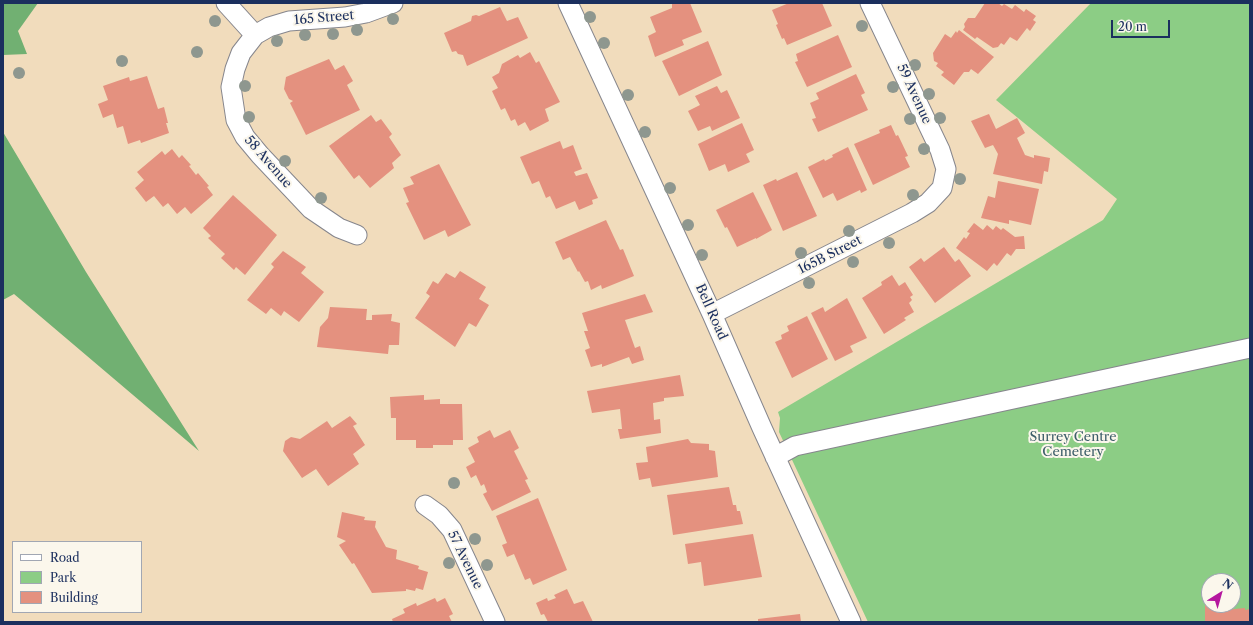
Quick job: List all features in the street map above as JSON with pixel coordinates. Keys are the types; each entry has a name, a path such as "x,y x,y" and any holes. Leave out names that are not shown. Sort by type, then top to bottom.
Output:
{"street":[{"path":"226,3 255,35"},
{"name":"165 Street","path":"255,35 270,27 288,21 345,17 366,13 393,3"},
{"name":"Bell Road","path":"568,3 712,314 775,457 851,622"},
{"name":"59 Avenue","path":"871,3 940,150 946,169 942,188"},
{"name":"58 Avenue","path":"255,35 241,53 235,69 231,87 236,120 245,137 311,208 339,228 357,235"},
{"name":"165B Street","path":"712,314 912,213 928,203 942,188"},
{"path":"775,457 795,446 1250,348"},
{"name":"57 Avenue","path":"425,505 439,515 452,530 495,622"}],"green space":[{"path":"3,3 38,3 18,31 27,54 3,55"},
{"name":"Surrey Centre Cemetery","path":"1091,3 1250,3 1250,622 868,622 779,432 780,418 778,412 1103,220 1117,199 996,100"},
{"path":"3,132 86,272 199,451 14,294 3,300"}],"building":[{"path":"672,3 690,3 702,32 682,40 684,45 655,57 648,36 656,32 650,17 672,8"},
{"path":"789,3 822,3 832,26 787,45 784,38 782,39 776,25 778,24 772,10"},
{"path":"985,3 998,3 1002,6 1004,4 1012,9 1015,5 1024,12 1026,9 1036,16 1033,20 1036,22 1030,31 1027,28 1017,41 1010,37 1004,45 1001,43 998,47 993,48 977,37 975,39 963,30 965,27 964,24 968,18 975,18"},
{"path":"500,7 507,21 518,17 528,38 467,66 463,55 458,54 456,51 452,52 444,33 471,21 472,16 479,16"},
{"path":"959,30 994,57 978,74 971,69 969,72 964,72 954,85 941,75 944,72 936,66 938,63 934,61 933,53 945,34 951,38 956,31 957,33"},
{"path":"838,35 852,67 807,87 795,62 798,61 796,54"},
{"path":"708,41 722,75 679,96 662,61"},
{"path":"530,52 536,63 539,61 560,102 545,109 549,121 530,131 525,122 518,126 515,119 511,121 505,108 501,110 492,91 498,88 492,77 499,73 502,64 518,55 520,58"},
{"path":"329,59 335,70 344,65 353,81 347,85 360,110 306,135 290,103 293,101 289,99 284,89 286,77"},
{"path":"856,74 865,93 861,95 868,110 818,132 812,119 816,118 810,103 819,99 816,93"},
{"path":"147,76 158,109 164,107 169,133 141,143 140,140 128,144 123,126 117,128 113,114 103,118 98,104 108,100 103,86 129,77 130,81"},
{"path":"717,86 721,93 727,90 740,118 712,131 710,126 698,131 688,111 700,105 695,96"},
{"path":"989,114 996,129 1017,118 1025,133 1017,138 1025,155 1034,158 1034,155 1050,158 1048,172 1044,171 1042,184 993,174 998,154 993,145 985,148 971,121"},
{"path":"371,115 376,122 381,119 392,134 389,137 401,155 392,163 394,168 370,188 359,175 354,179 329,146"},
{"path":"742,123 754,150 746,154 750,162 728,172 725,164 709,171 698,144"},
{"path":"891,125 896,136 898,135 908,156 905,157 910,167 873,185 854,144 880,133 879,130"},
{"path":"560,141 563,149 573,145 582,169 574,172 576,176 587,173 598,198 592,200 593,204 579,210 575,201 556,209 550,196 546,198 539,181 532,184 520,157"},
{"path":"848,147 867,190 861,193 860,190 837,201 833,193 823,198 808,167 824,159 825,161 833,157 832,155"},
{"path":"172,149 179,158 182,155 191,165 189,166 196,175 198,173 209,186 207,187 213,195 191,214 185,207 177,214 168,203 163,207 154,196 146,202 135,188 144,180 137,172 162,151 165,155"},
{"path":"439,164 471,225 448,237 445,230 424,240 406,203 409,202 403,188 414,184 410,177"},
{"path":"797,172 817,216 783,231 763,185 776,179 777,181"},
{"path":"998,181 1039,189 1031,225 1009,220 1009,224 981,218 988,196 995,198"},
{"path":"753,192 772,230 737,247 716,210"},
{"path":"233,195 277,235 245,275 236,267 234,270 221,258 225,254 208,238 211,236 203,228"},
{"path":"606,220 620,250 623,249 634,276 602,289 601,285 591,290 588,281 585,282 570,257 563,260 555,242"},
{"path":"974,223 983,230 987,225 993,230 996,226 1001,230 1003,228 1015,237 1024,236 1025,249 1016,249 1011,256 1007,253 997,266 994,263 987,271 956,248 964,237 966,239 970,233 967,232"},
{"path":"944,247 955,262 959,259 971,276 935,303 909,267 921,258 924,262"},
{"path":"283,251 306,267 301,273 324,292 299,322 284,311 281,316 271,308 266,314 247,300 274,267 271,264"},
{"path":"460,271 486,287 479,299 489,305 476,327 469,323 455,347 415,318 430,296 426,293 433,281 438,284 446,273 455,278"},
{"path":"892,275 899,286 905,282 913,295 910,297 912,300 909,303 914,312 904,318 906,320 884,334 862,298 882,285 881,282"},
{"path":"645,294 653,312 625,320 635,348 640,346 644,360 632,364 629,357 602,367 602,364 591,367 585,350 590,348 584,331 588,331 582,313"},
{"path":"847,298 867,338 850,346 853,352 835,361 811,313 823,307 825,312"},
{"path":"330,307 367,309 366,320 372,320 372,315 392,314 391,321 400,323 399,345 389,345 388,354 317,347 320,327 328,318"},
{"path":"807,316 828,359 792,378 775,342 782,339 781,335 789,331 787,326"},
{"path":"680,375 684,396 664,398 664,401 653,403 654,420 660,419 661,433 620,439 618,429 622,429 620,409 592,413 587,391"},
{"path":"424,395 424,400 440,399 440,404 462,404 463,440 453,440 453,445 433,445 433,448 416,448 416,440 396,440 396,418 391,418 390,397"},
{"path":"350,416 357,424 353,426 365,445 353,454 359,464 328,486 316,469 302,478 283,451 285,441 291,437 300,439 327,421 332,428"},
{"path":"490,430 494,438 510,430 519,448 514,451 528,479 525,480 531,492 492,511 483,494 487,492 484,484 481,486 476,475 471,478 466,467 475,462 468,448 479,442 477,437"},
{"path":"688,439 691,443 709,444 709,450 715,451 718,477 652,487 650,478 639,480 636,463 648,462 646,447"},
{"path":"729,487 733,505 736,505 737,511 740,511 743,524 673,535 667,495"},
{"path":"538,498 567,570 533,585 530,578 525,580 514,554 507,557 502,545 507,543 496,516"},
{"path":"342,512 365,517 364,520 376,521 375,527 386,547 397,550 396,559 419,566 418,569 428,572 423,590 416,588 415,591 406,589 406,591 372,593 354,563 352,564 339,545 346,541 337,537"},
{"path":"753,534 762,577 704,586 701,562 688,564 685,544"},
{"path":"567,589 574,604 583,601 593,622 548,622 544,614 541,615 536,603 547,598 548,601 556,598 554,595"},
{"path":"435,598 437,602 445,598 453,614 449,616 452,622 393,622 392,619 405,613 403,609 416,603 417,606"},
{"path":"1241,608 1245,608 1245,610 1250,609 1250,622 1205,622 1205,613 1241,613"},
{"path":"800,614 801,622 758,622 758,619"}]}
